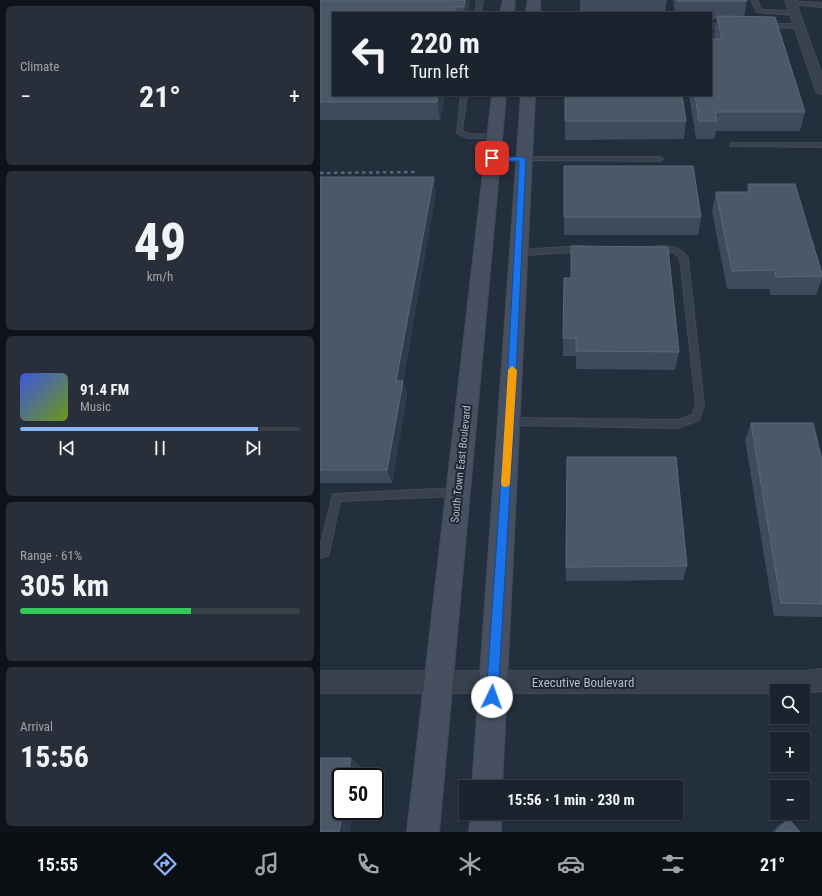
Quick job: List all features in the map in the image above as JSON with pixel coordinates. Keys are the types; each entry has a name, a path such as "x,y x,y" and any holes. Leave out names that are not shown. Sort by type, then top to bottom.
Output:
{"main road":[{"path":"507,12 508,0"},
{"path":"533,12 534,0"},
{"name":"South Town East Boulevard","path":"423,832 499,96"},
{"path":"487,780 528,96"},
{"path":"493,148 523,159"},
{"path":"485,832 486,820"}],"street":[{"path":"792,5 822,91"},
{"name":"Executive Boulevard","path":"320,682 806,682 822,680"}],"lane":[{"path":"478,12 480,0"},
{"path":"754,0 759,11 792,5 822,4"},
{"path":"712,26 733,26"},
{"path":"762,26 799,26"},
{"path":"464,96 459,132 493,148"},
{"path":"732,145 822,145"},
{"path":"523,159 660,159"},
{"path":"519,253 536,253 560,249 590,249"},
{"path":"509,422 678,424 696,418 700,405 684,258 682,254 675,249 644,249"},
{"path":"320,553 324,553 336,497 458,492"}],"building":[{"path":"320,0 465,0 464,7 455,7 454,12 332,12 332,96 438,96 437,102 320,102"},
{"path":"677,0 747,0 747,1 678,1"},
{"path":"717,16 775,17 805,112 715,112 717,121 699,121 695,96 712,96 712,39 722,39"},
{"path":"565,96 682,96 686,121 565,121"},
{"path":"564,166 693,166 701,217 564,217"},
{"path":"320,177 434,177 396,381 403,381 387,470 320,470"},
{"path":"748,184 795,184 822,276 776,277 775,270 732,271 716,192 750,192"},
{"path":"571,246 668,247 679,352 576,351 576,338 563,338 564,278 571,278"},
{"path":"751,423 813,423 822,460 822,604 781,603"},
{"path":"567,457 676,457 687,566 566,567"},
{"path":"320,758 351,758 349,768 332,768 332,820 341,820 339,832 320,832"},
{"path":"788,820 790,820 800,832 776,832"}],"railway":[{"path":"320,173 418,172"}],"slow traffic":[{"path":"505,483 512,370"}],"route":[{"path":"492,158 523,159 519,253 492,697"}]}
